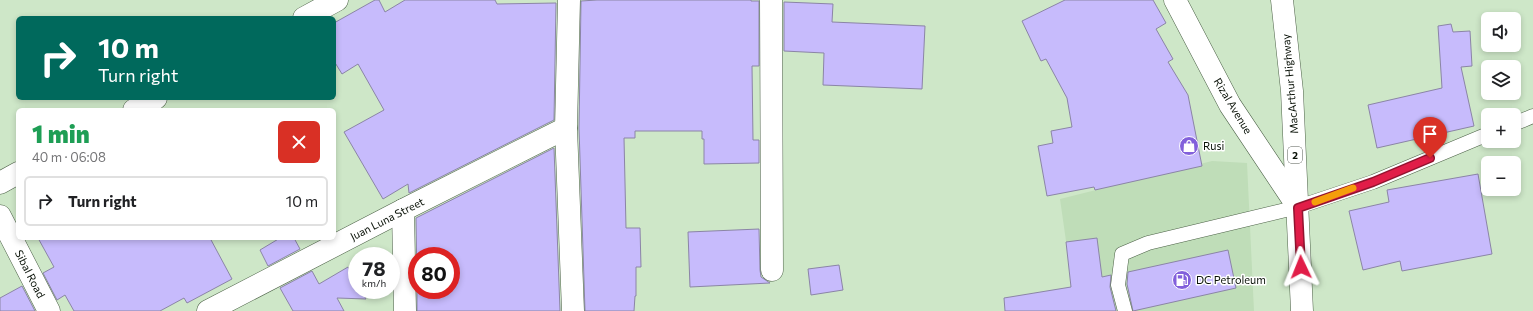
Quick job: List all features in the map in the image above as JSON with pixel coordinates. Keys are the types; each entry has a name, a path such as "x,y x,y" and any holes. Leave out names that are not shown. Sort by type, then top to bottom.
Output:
{"main road":[{"path":"308,16 337,0"},
{"path":"569,0 566,128 573,311"},
{"path":"771,0 772,270"},
{"name":"Rizal Avenue","path":"1175,0 1230,105 1298,208"},
{"name":"MacArthur Highway","path":"1282,0 1292,91 1302,311"},
{"path":"138,108 152,100"},
{"name":"Juan Luna Street","path":"208,311 566,128"},
{"path":"0,183 16,174"},
{"path":"403,210 405,311"},
{"name":"Sibal Road","path":"0,216 49,311"}],"lane":[{"path":"1521,121 1533,116"},
{"path":"1125,311 1118,285 1122,254 1148,243 1298,208 1373,182 1481,137"}],"shaded area":[{"path":"1212,161 1247,163 1254,311 1076,311 1060,199"}],"building":[{"path":"375,0 379,0 385,12 405,0 495,0 497,4 556,3 554,120 409,193 408,184 383,199 344,132 384,110 358,64 342,74 336,64 336,22"},
{"path":"1065,0 1153,0 1166,23 1156,29 1173,59 1168,62 1188,95 1202,166 1095,190 1094,187 1047,196 1038,146 1053,143 1051,131 1072,127 1067,98 1046,59 1041,61 1022,21"},
{"path":"581,1 759,1 759,66 752,66 753,140 759,140 759,163 704,164 704,139 702,139 702,131 635,131 635,138 624,138 626,228 640,228 641,267 636,267 636,296 634,311 585,311 579,128"},
{"path":"784,2 833,4 832,22 925,26 922,89 823,85 824,53 784,51"},
{"path":"1451,24 1453,32 1470,31 1472,66 1461,67 1474,126 1377,148 1368,105 1442,88 1438,26"},
{"path":"554,148 560,311 417,311 417,299 460,299 460,247 416,247 416,218"},
{"path":"1478,174 1492,254 1402,271 1400,261 1363,270 1349,211 1389,202 1387,190"},
{"path":"759,229 761,277 770,283 690,287 688,232"},
{"path":"1097,238 1102,277 1111,275 1110,287 1116,311 1005,311 1004,298 1071,287 1066,242"},
{"path":"39,240 211,240 232,279 187,303 184,298 160,311 74,311 65,295 57,300 43,273 54,267"},
{"path":"277,240 295,240 300,249 268,266 260,250"},
{"name":"DC Petroleum","path":"1228,250 1236,288 1133,311 1127,284 1128,272"},
{"path":"839,265 843,290 811,295 808,269"},
{"path":"348,267 348,298 337,298 344,311 293,311 280,288 312,271 319,284"},
{"path":"22,286 35,311 0,311 0,298"}],"slow traffic":[{"path":"1315,202 1353,188"}],"place":[{"name":"Rusi","path":"1189,146"},
{"name":"DC Petroleum","path":"1182,280"}],"route":[{"path":"1301,267 1298,208 1373,182 1430,158"}]}
